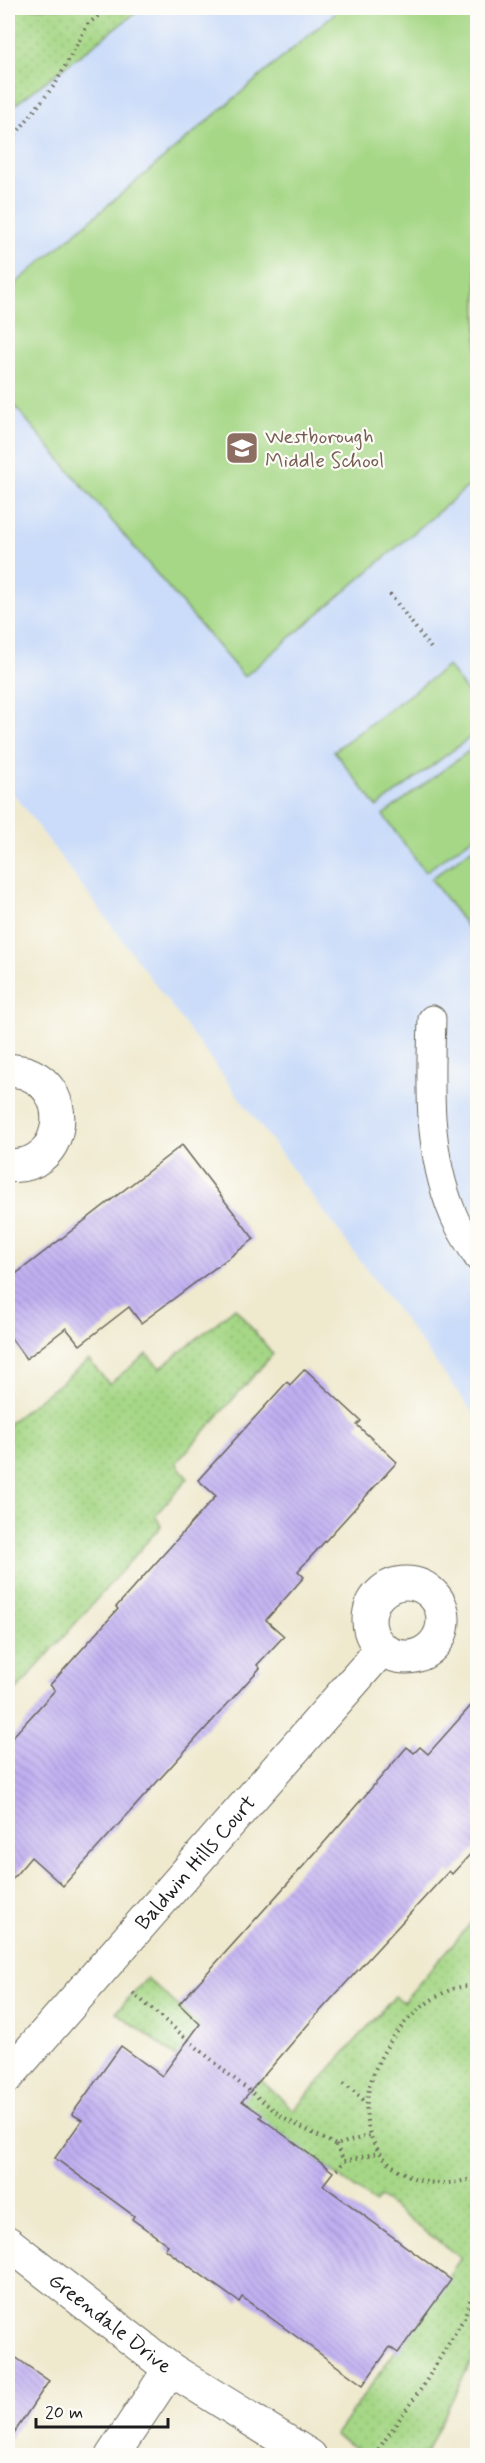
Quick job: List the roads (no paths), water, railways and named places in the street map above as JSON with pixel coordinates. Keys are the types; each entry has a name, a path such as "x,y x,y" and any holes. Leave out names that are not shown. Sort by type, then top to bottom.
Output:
{"street":[{"path":"8,1070 26,1072 42,1082 54,1097 59,1114 57,1133 48,1149 33,1161 15,1166 8,1165"},
{"name":"Baldwin Hills Court","path":"8,2076 381,1650"},
{"name":"Greendale Drive","path":"8,2243 170,2369 310,2456"},
{"path":"112,2456 170,2369"}],"lane":[{"path":"432,1019 429,1091 437,1162 453,1214 477,1258"}],"place":[{"name":"Westborough Middle School","path":"242,448"}]}
